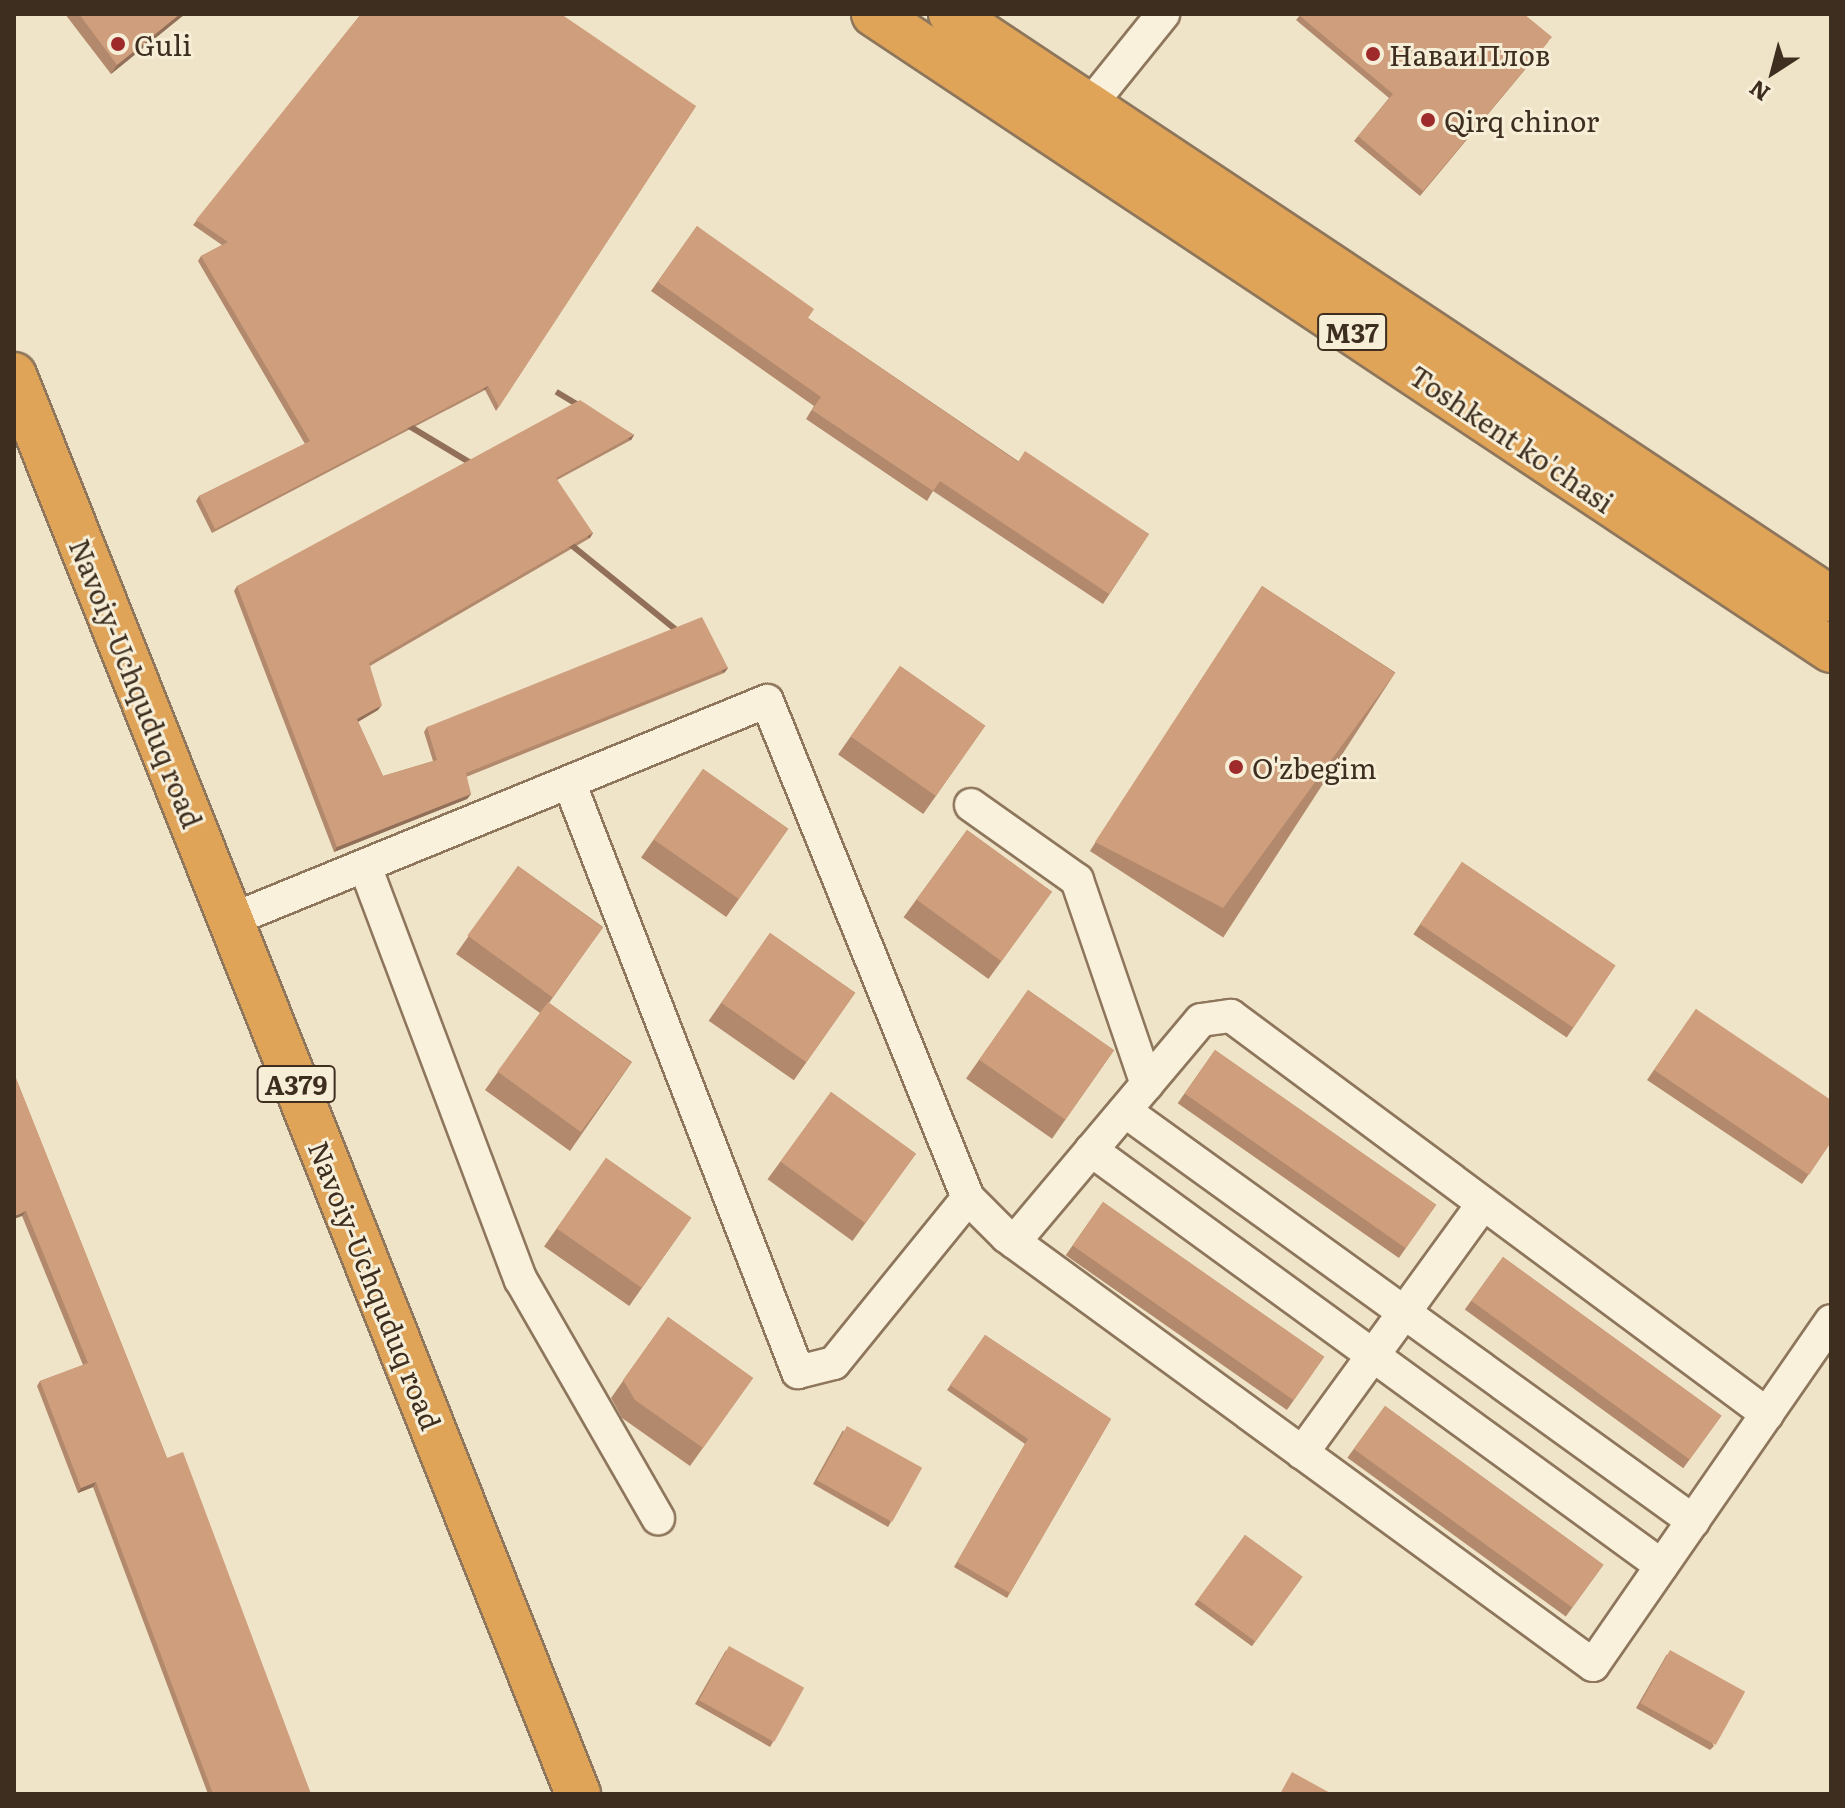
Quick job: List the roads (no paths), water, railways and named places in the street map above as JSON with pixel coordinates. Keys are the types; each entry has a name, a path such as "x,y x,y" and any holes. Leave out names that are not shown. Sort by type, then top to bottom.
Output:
{"highway":[{"name":"Toshkent ko'chasi","path":"874,14 1075,123 1831,599"},
{"name":"Toshkent ko'chasi","path":"951,14 1075,123 1831,650"},
{"name":"Navoiy-Uchquduq road","path":"14,375 578,1794"}],"street":[{"path":"1075,123 1163,14"},
{"path":"231,920 767,701 968,1198 1014,1242 1593,1665 1831,1321"},
{"path":"569,782 798,1372 834,1363 968,1198"},
{"path":"971,805 1077,880 1147,1084"},
{"path":"365,866 521,1280 658,1518"},
{"path":"1014,1242 1201,1020 1231,1016 1767,1414"},
{"path":"1125,1111 1693,1521"},
{"path":"1091,1150 1662,1566"},
{"path":"1302,1453 1483,1204"}],"place":[{"name":"Guli","path":"118,44"},
{"name":"НаваиПлов","path":"1373,54"},
{"name":"Qirq chinor","path":"1428,120"},
{"name":"O'zbegim","path":"1236,767"}]}
